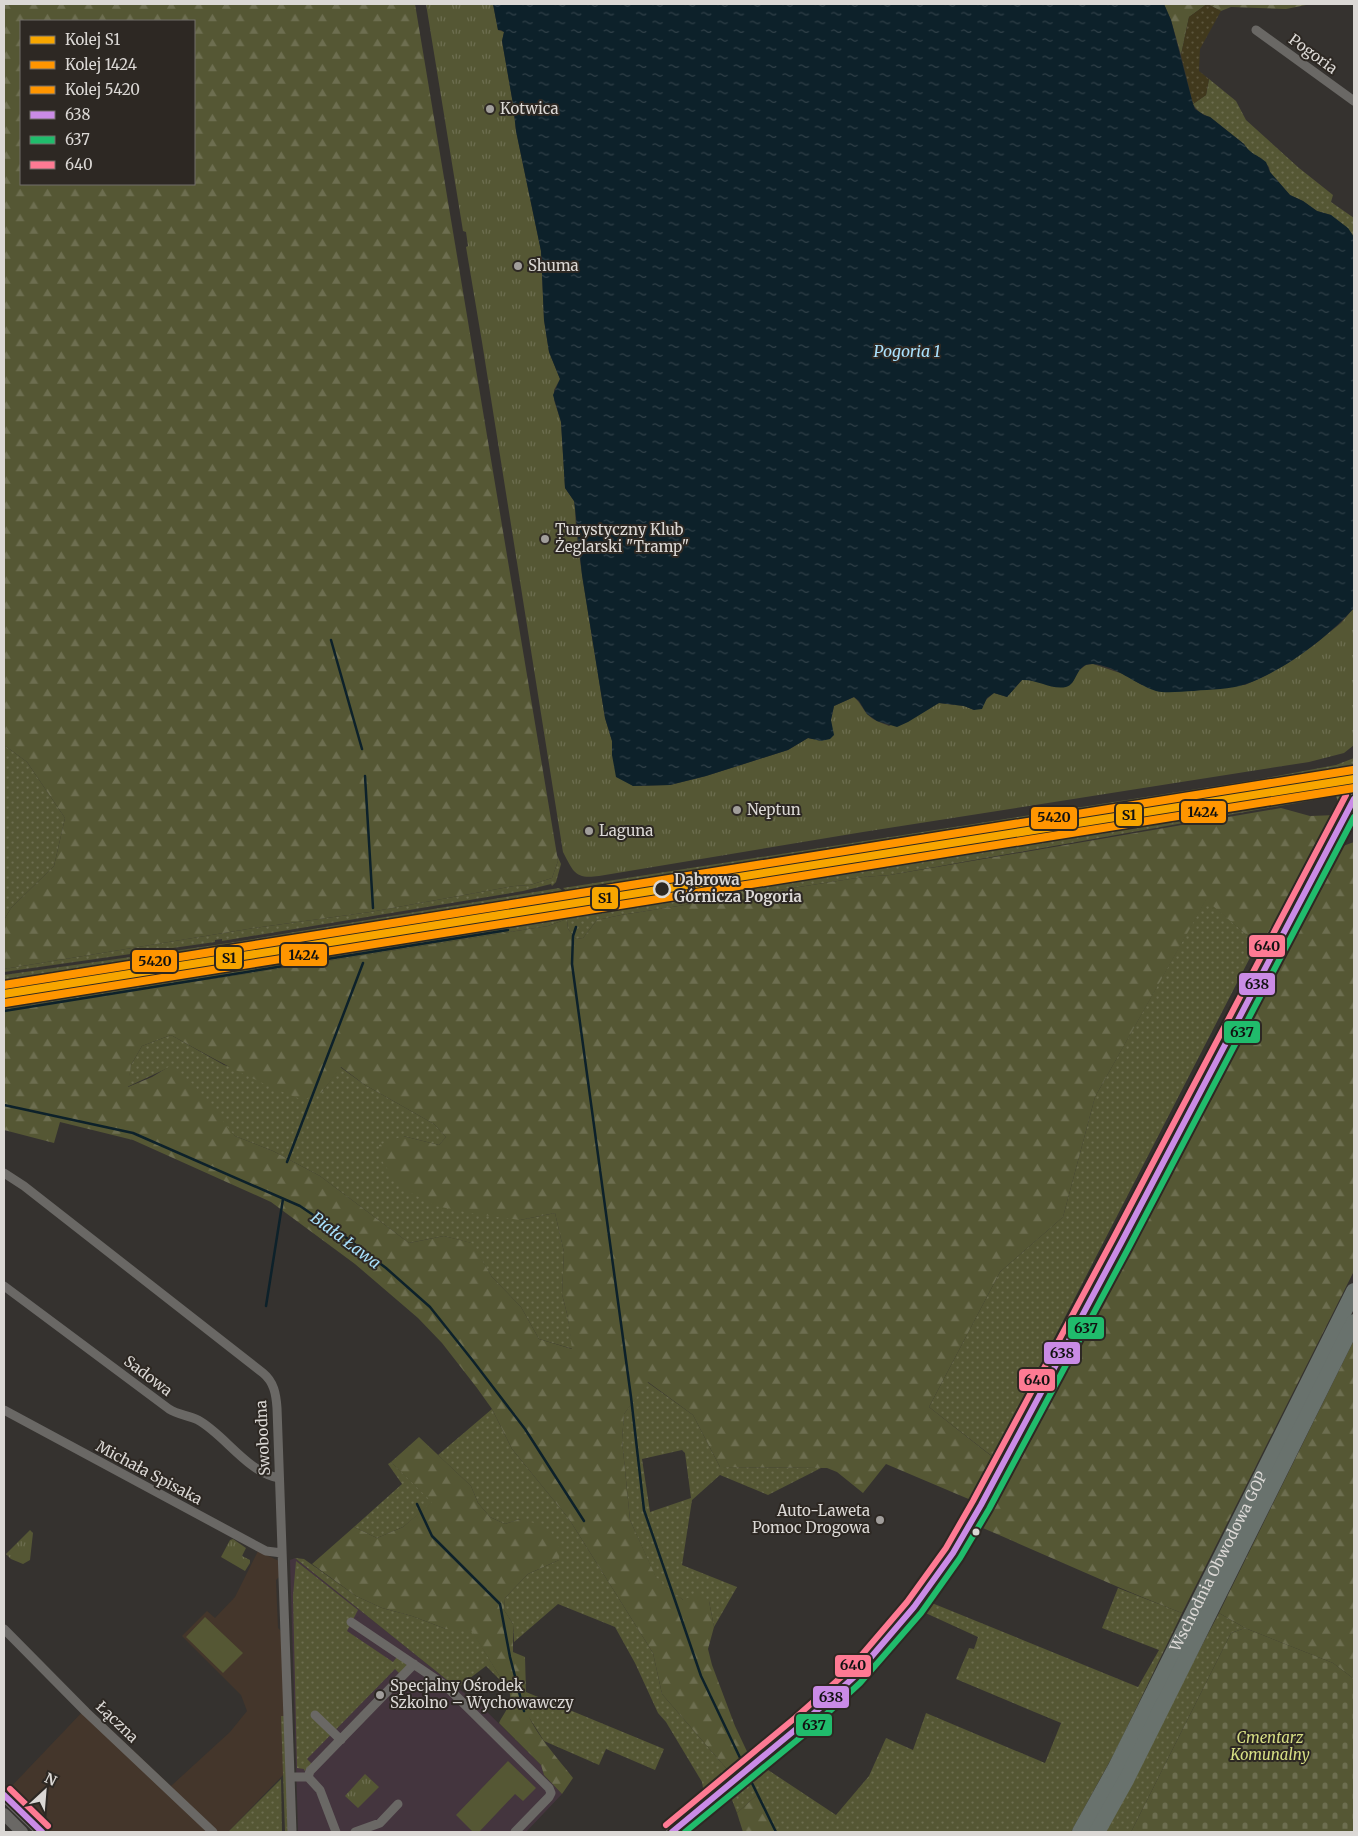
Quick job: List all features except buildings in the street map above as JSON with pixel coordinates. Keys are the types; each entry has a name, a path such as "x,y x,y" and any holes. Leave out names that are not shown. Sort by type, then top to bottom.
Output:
{"highway":[{"name":"Wschodnia Obwodowa GOP","path":"1080,1832 1116,1769 1354,1290"},
{"name":"Wschodnia Obwodowa GOP","path":"1097,1832 1126,1780 1354,1322"}],"street":[{"name":"Pogoria","path":"1256,30 1354,101"},
{"path":"672,1832 854,1677 906,1617 948,1559 982,1504 1354,799"},
{"name":"Swobodna","path":"4,1173 24,1186 268,1378 273,1387 277,1399 292,1832"},
{"name":"Sadowa","path":"4,1286 169,1409 177,1414 200,1421 256,1468 270,1476 279,1478"},
{"name":"Michała Spisaka","path":"4,1410 266,1551 282,1553"},
{"path":"351,1622 446,1686 549,1788 551,1793 549,1797 515,1832"},
{"name":"Łączna","path":"4,1630 86,1712 213,1832"},
{"path":"308,1777 310,1771 414,1664"},
{"path":"315,1715 341,1740"},
{"path":"290,1777 308,1777 320,1790 336,1832"},
{"path":"4,1795 42,1832"},
{"path":"356,1832 380,1823 398,1804"},
{"path":"4,1814 22,1832"}],"shaded area":[{"path":"258,1551 279,1561 280,1576 276,1580 278,1628 282,1632 286,1772 228,1832 48,1832 7,1791 87,1707 171,1786 230,1732 247,1711 241,1695 182,1636 207,1611 215,1618 235,1597"},
{"name":"Specjalny Ośrodek Szkolno – Wychowawczy","path":"295,1558 457,1688 476,1701 541,1765 544,1775 562,1794 526,1832 298,1832 290,1560"}],"green space":[{"path":"4,4 415,4 558,861 552,878 530,885 514,886 370,912 254,928 4,969 4,920 11,908 54,866 65,818 27,762 4,745"},
{"path":"426,4 493,4 498,30 504,32 502,41 516,131 541,251 544,320 549,352 560,379 554,390 554,400 561,422 565,488 574,501 582,575 605,718 612,741 612,755 633,786 670,785 706,776 788,750 808,738 812,739 831,720 834,706 854,697 869,716 889,726 939,703 964,706 974,710 994,693 1007,697 1022,680 1028,679 1056,687 1072,683 1078,671 1086,665 1093,664 1123,674 1142,685 1245,685 1267,675 1314,645 1341,623 1354,608 1354,745 1344,753 1309,762 863,832 599,876 591,877 576,873 563,852 466,247 468,246 466,232 463,231"},
{"path":"1164,4 1207,4 1189,17 1181,55 1171,20"},
{"path":"1207,4 1311,4 1286,9 1231,7 1221,11"},
{"path":"1209,79 1236,101 1246,120 1299,168 1333,195 1331,202 1354,218 1354,237 1331,215 1317,211 1290,195 1270,172 1269,167 1261,158 1254,155 1244,144 1210,117 1196,109 1193,104 1206,95"},
{"path":"4,745 27,762 65,818 54,866 11,908 4,920"},
{"path":"1354,758 1354,777 1343,779 736,875 735,871 573,896 563,888 1261,779 1336,765"},
{"path":"1354,786 1349,794 1352,796 1342,802 1338,802 1336,796 890,875 863,877 621,915 597,920 583,938 576,939 568,929 567,920 564,920 548,926 253,973 4,1009 4,1001 570,911 572,917 579,916 579,914 608,909 608,911 619,909 619,907 738,888 738,884"},
{"path":"1281,808 1310,816 1336,815 1282,922 1263,949 1206,900 1095,1097 1063,1217 1000,1272 929,1407 999,1462 978,1503 886,1464 863,1493 837,1472 827,1468 720,1467 693,1415 648,1382 624,1414 622,1440 630,1520 656,1577 683,1600 697,1594 709,1601 714,1627 708,1649 712,1665 735,1726 751,1760 732,1775 662,1694 653,1653 569,1519 512,1449 492,1409 477,1388 442,1343 418,1318 355,1264 271,1202 133,1140 60,1122 54,1143 4,1130 4,1009 253,973 548,926 564,920 567,920 568,929 576,939 583,938 597,920 621,915 863,877 890,875","holes":["171,1035 252,1078 303,1100 322,1092 341,1067 365,1085 434,1124 446,1137 439,1145 403,1136 379,1145 379,1156 392,1176 409,1192 436,1206 520,1220 555,1213 564,1252 562,1294 568,1318 572,1349 539,1339 521,1307 492,1277 472,1243 444,1236 409,1243 320,1176 273,1151 235,1136 194,1085 170,1066 152,1077 128,1087 131,1065 142,1046"]},
{"path":"1354,842 1354,1271 1182,1613 978,1526 991,1496 1332,850"},
{"path":"557,855 561,864 556,882 552,886 551,884 523,891 222,941 222,939 215,940 215,942 4,972 4,969 254,928 370,912 514,886 530,885 552,878 558,861"},
{"path":"559,888 569,896 564,897 565,901 569,900 569,902 4,990 4,975 229,943"},
{"path":"1206,899 1257,944 993,1457 929,1407 1000,1272 1063,1217 1095,1097"},
{"path":"171,1035 224,1065 322,1092 340,1067 365,1085 434,1124 446,1137 439,1145 403,1136 520,1220 555,1213 564,1252 562,1294 573,1349 539,1339 521,1307 492,1277 471,1243 444,1236 409,1243 320,1176 273,1151 235,1136 170,1067 127,1087 131,1065 142,1046"},
{"path":"1354,1340 1354,1679 1333,1663 1245,1628 1219,1613"},
{"path":"647,1382 693,1415 720,1467 821,1468 768,1495 720,1475 692,1500 682,1565 737,1587 714,1627 709,1601 683,1600 656,1578 630,1520 622,1440 624,1414","holes":["682,1450 685,1453 691,1498 650,1512 642,1459"]},
{"path":"492,1409 512,1449 569,1519 653,1653 662,1694 732,1775 710,1794 703,1788 702,1782 666,1722 658,1713 635,1663 615,1627 558,1604 514,1642 513,1624 504,1610 505,1598 528,1574 559,1560 520,1519 505,1524 490,1517 478,1503 471,1486 438,1455"},
{"path":"419,1437 471,1486 478,1503 490,1517 505,1524 520,1519 541,1525 552,1533 560,1549 559,1560 528,1574 505,1598 504,1610 513,1624 513,1652 525,1657 526,1692 522,1697 525,1708 536,1730 573,1778 562,1794 544,1775 541,1765 499,1723 509,1704 510,1695 471,1630 446,1629 412,1616 382,1608 356,1596 312,1564 354,1527 377,1538 403,1527 432,1502 391,1462"},
{"path":"391,1462 433,1502 403,1527 377,1538 354,1527 402,1484 388,1464"},
{"path":"30,1530 33,1533 30,1560 23,1564 11,1559 6,1554"},
{"path":"233,1539 246,1548 242,1556 250,1560 250,1563 245,1571 221,1557 230,1540"},
{"path":"295,1558 304,1559 356,1596 382,1608 412,1616 446,1629 471,1629 505,1685 486,1666 457,1688"},
{"path":"296,1561 358,1610 347,1631 393,1662 397,1657 407,1666 400,1674 395,1669 307,1759 312,1764 304,1771 304,1769 297,1768 293,1596"},
{"path":"1118,1588 1182,1613 1116,1750 1071,1832 775,1832 757,1795 737,1813 729,1792 759,1764 836,1815 869,1776 886,1738 913,1750 926,1713 1045,1763 1061,1723 956,1679 969,1648 974,1649 978,1637 919,1610 927,1601 1138,1687 1159,1650 1102,1628"},
{"path":"1219,1613 1245,1628 1231,1633 1131,1832 1104,1832"},
{"path":"205,1617 243,1653 223,1673 186,1637"},
{"name":"Cmentarz Komunalny","path":"1245,1628 1333,1663 1354,1679 1354,1832 1131,1832 1231,1633"},
{"path":"526,1692 664,1749 655,1770 606,1749 599,1765 544,1741 525,1711 522,1697"},
{"path":"281,1716 285,1716 288,1832 285,1832"},
{"path":"508,1761 536,1788 523,1801 515,1794 479,1832 473,1832 456,1815"},
{"path":"365,1774 379,1787 358,1808 345,1796"},
{"path":"281,1779 282,1832 229,1832 229,1831"},
{"path":"757,1795 775,1832 743,1832 737,1813"}],"sand":[{"path":"1207,4 1221,11 1200,49 1199,71 1209,79 1206,95 1193,104 1181,55 1189,17"}],"water":[{"name":"Pogoria 1","path":"493,4 1164,4 1171,20 1195,109 1210,117 1244,144 1251,152 1266,162 1270,172 1290,195 1317,211 1331,215 1348,228 1354,237 1354,608 1332,630 1305,652 1275,671 1240,686 1194,691 1161,692 1148,688 1110,668 1093,664 1083,667 1073,682 1066,687 1060,688 1022,680 1007,697 994,693 987,698 982,709 974,710 964,706 939,703 897,727 877,721 867,714 859,701 854,697 834,706 831,720 834,735 830,739 821,741 808,738 788,750 706,776 670,785 633,786 616,777 612,755 612,741 605,718 582,575 574,501 565,488 561,422 553,395 560,379 549,352 544,320 541,251 516,131 502,41 504,32 498,30"}],"waterway":[{"path":"331,640 362,749"},
{"path":"365,776 373,908"},
{"path":"576,927 573,936 572,964 631,1397 644,1510 701,1676 743,1764"},
{"path":"4,1011 508,930"},
{"path":"287,1162 363,963"},
{"name":"Biała Ława","path":"4,1105 133,1133 300,1206 344,1236 386,1268 430,1307 525,1429 584,1521"},
{"path":"266,1306 283,1199"},
{"path":"417,1504 432,1536 500,1604 510,1657 524,1711"},
{"path":"748,1775 776,1832"}],"rail line":[{"name":"5420","path":"4,985 1353,770"},
{"name":"S1","path":"4,994 1354,779"},
{"name":"1424","path":"5,1003 1354,788"}],"transit line":[{"name":"640","path":"666,1825 795,1718 848,1671 907,1602 946,1548 1113,1239 1346,795"},
{"name":"638","path":"672,1832 801,1725 854,1677 914,1607 953,1553 981,1505 1121,1243 1354,799"},
{"name":"637","path":"685,1832 807,1732 860,1683 921,1613 960,1558 989,1509 1129,1247 1354,817"},
{"name":"640","path":"10,1789 48,1826"},
{"name":"638","path":"4,1795 42,1832"}],"place":[{"name":"Kotwica","path":"490,109"},
{"name":"Shuma","path":"518,266"},
{"name":"Turystyczny Klub Żeglarski \"Tramp\"","path":"545,539"},
{"name":"Neptun","path":"737,810"},
{"name":"Laguna","path":"589,831"},
{"name":"Dąbrowa Górnicza Pogoria","path":"662,889"},
{"name":"Auto-Laweta Pomoc Drogowa","path":"880,1520"},
{"name":"Specjalny Ośrodek Szkolno – Wychowawczy","path":"380,1695"}]}
